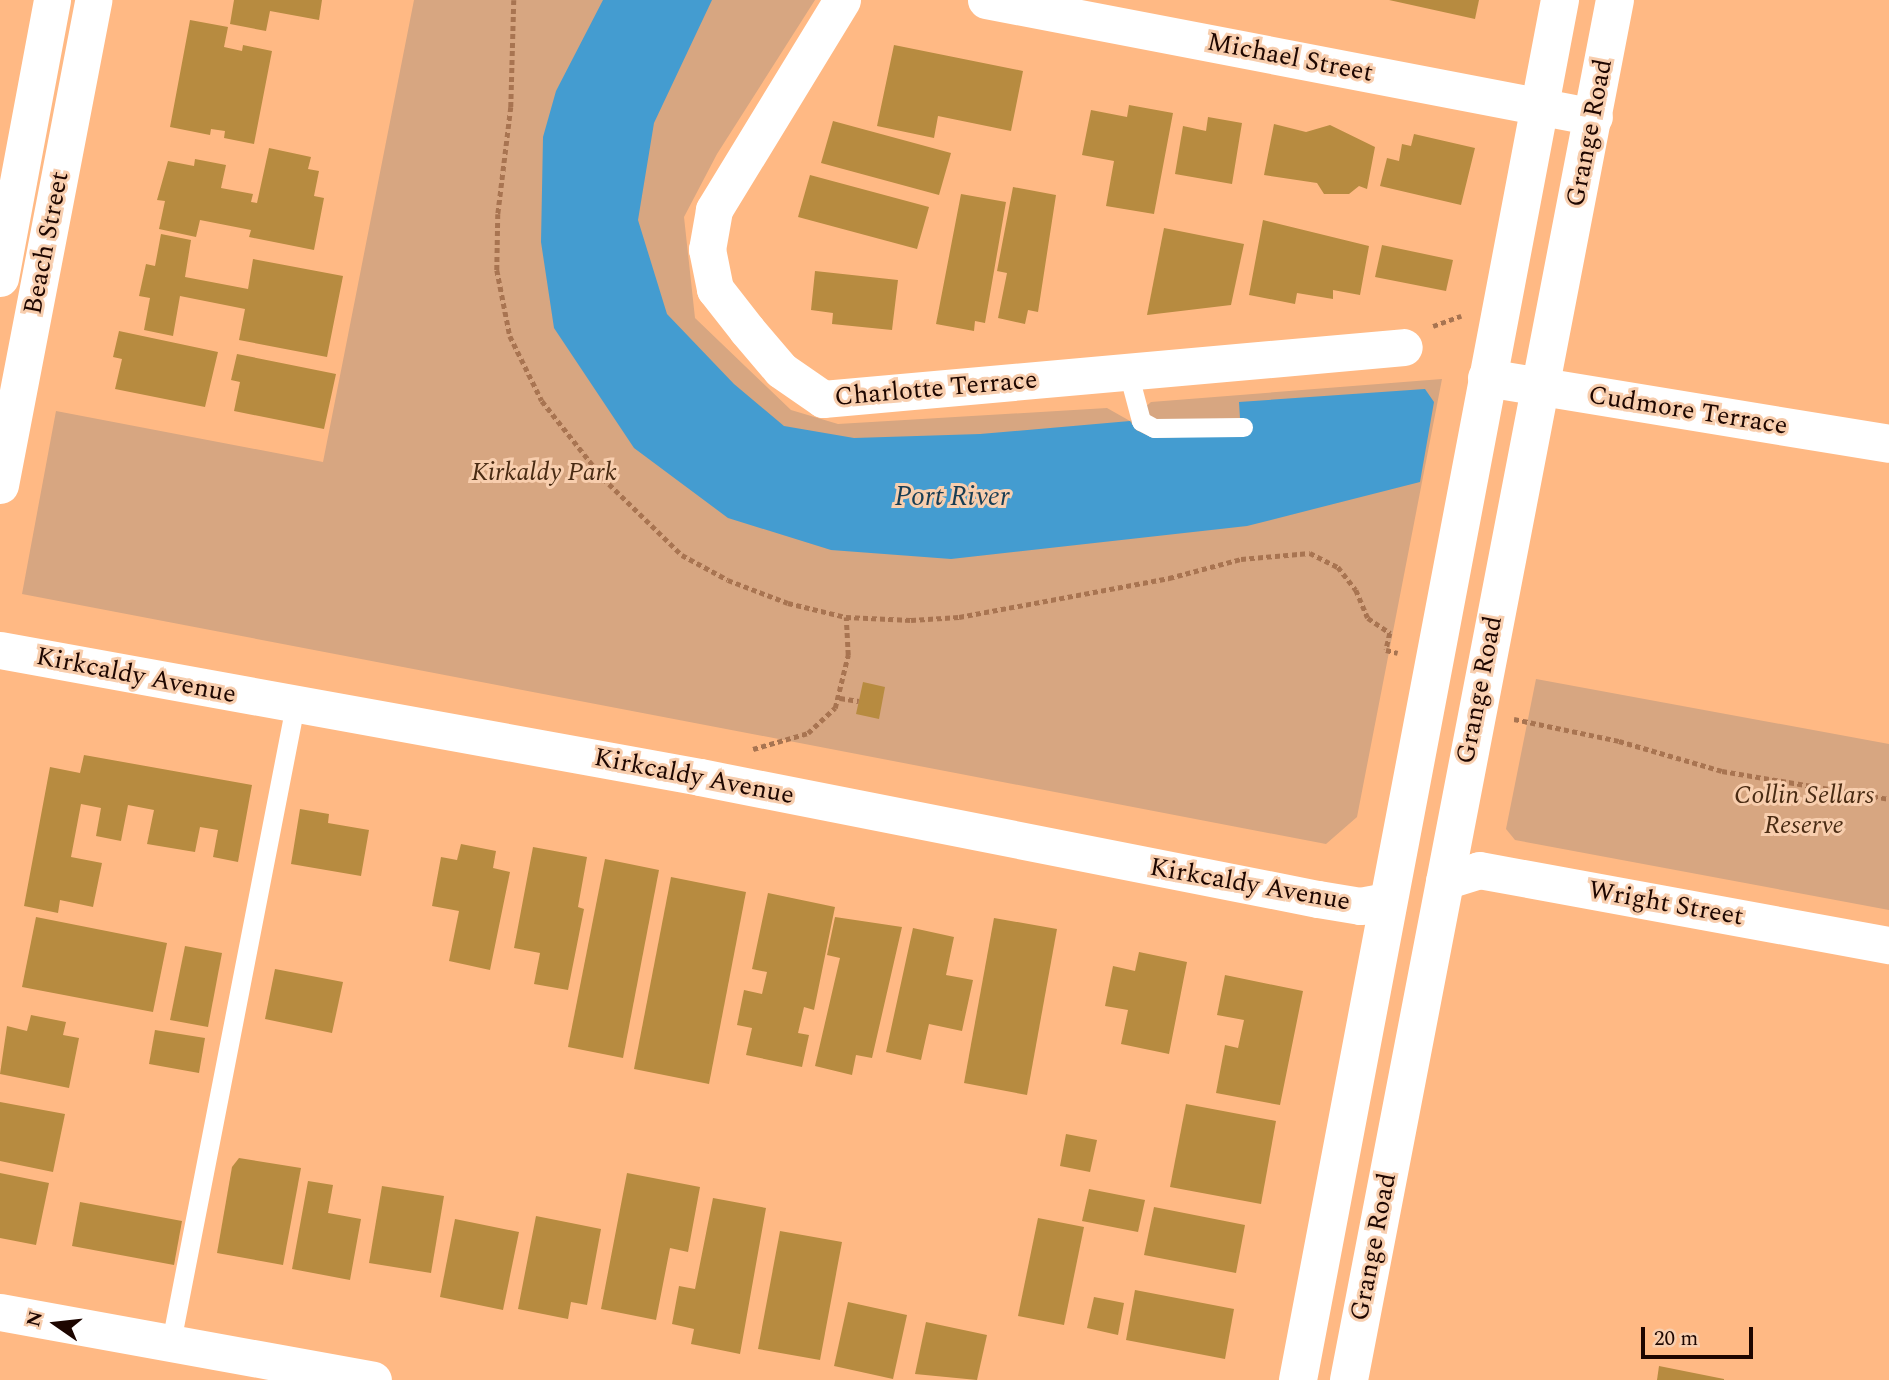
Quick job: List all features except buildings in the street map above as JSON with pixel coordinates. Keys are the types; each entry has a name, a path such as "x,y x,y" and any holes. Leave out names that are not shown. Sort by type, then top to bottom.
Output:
{"main road":[{"name":"Grange Road","path":"1298,1380 1386,901 1560,0"},
{"name":"Grange Road","path":"1349,1380 1615,0"},
{"name":"Cudmore Terrace","path":"1487,378 1889,443"},
{"path":"1386,901 1444,881"}],"street":[{"name":"Beach Street","path":"0,278 52,0"},
{"name":"Beach Street","path":"0,485 93,0"},
{"name":"Charlotte Terrace","path":"842,0 714,209 708,249 715,289 781,370 823,399 1404,347"},
{"name":"Michael Street","path":"986,0 1028,4 1594,117"},
{"name":"Kirkcaldy Avenue","path":"0,650 700,777 1318,900 1360,906 1386,901"},
{"name":"Wright Street","path":"1444,881 1479,870 1889,946"},
{"path":"0,1312 373,1380"}],"lane":[{"path":"1128,372 1141,421 1154,428 1243,427"},
{"path":"171,1342 295,705"}],"path":[{"path":"514,0 511,107 497,270 510,336 542,401 603,478 682,555 728,580 788,603 846,617 959,617 1169,578 1241,559 1310,553 1338,567 1368,618 1390,633 1386,650 1397,652"},
{"path":"700,777 760,746 808,733 839,698 848,655 846,617"},
{"path":"839,698 859,701"},
{"path":"1511,718 1619,741 1722,771 1889,799"}],"green space":[{"name":"Kirkaldy Park","path":"414,0 815,0 717,154 684,217 695,318 791,410 838,424 1107,408 1130,421 1151,402 1442,379 1357,817 1326,844 22,594 56,411 323,462"},
{"name":"Collin Sellars Reserve","path":"1536,679 1889,744 1889,910 1515,840 1506,829"}],"water":[{"name":"Port River","path":"603,0 712,0 654,123 638,220 667,314 734,384 784,426 854,438 980,434 1130,421 1136,430 1153,438 1241,435 1239,402 1425,389 1434,402 1420,482 1247,526 951,559 831,550 728,518 634,448 554,328 541,242 543,137 556,91"}]}
